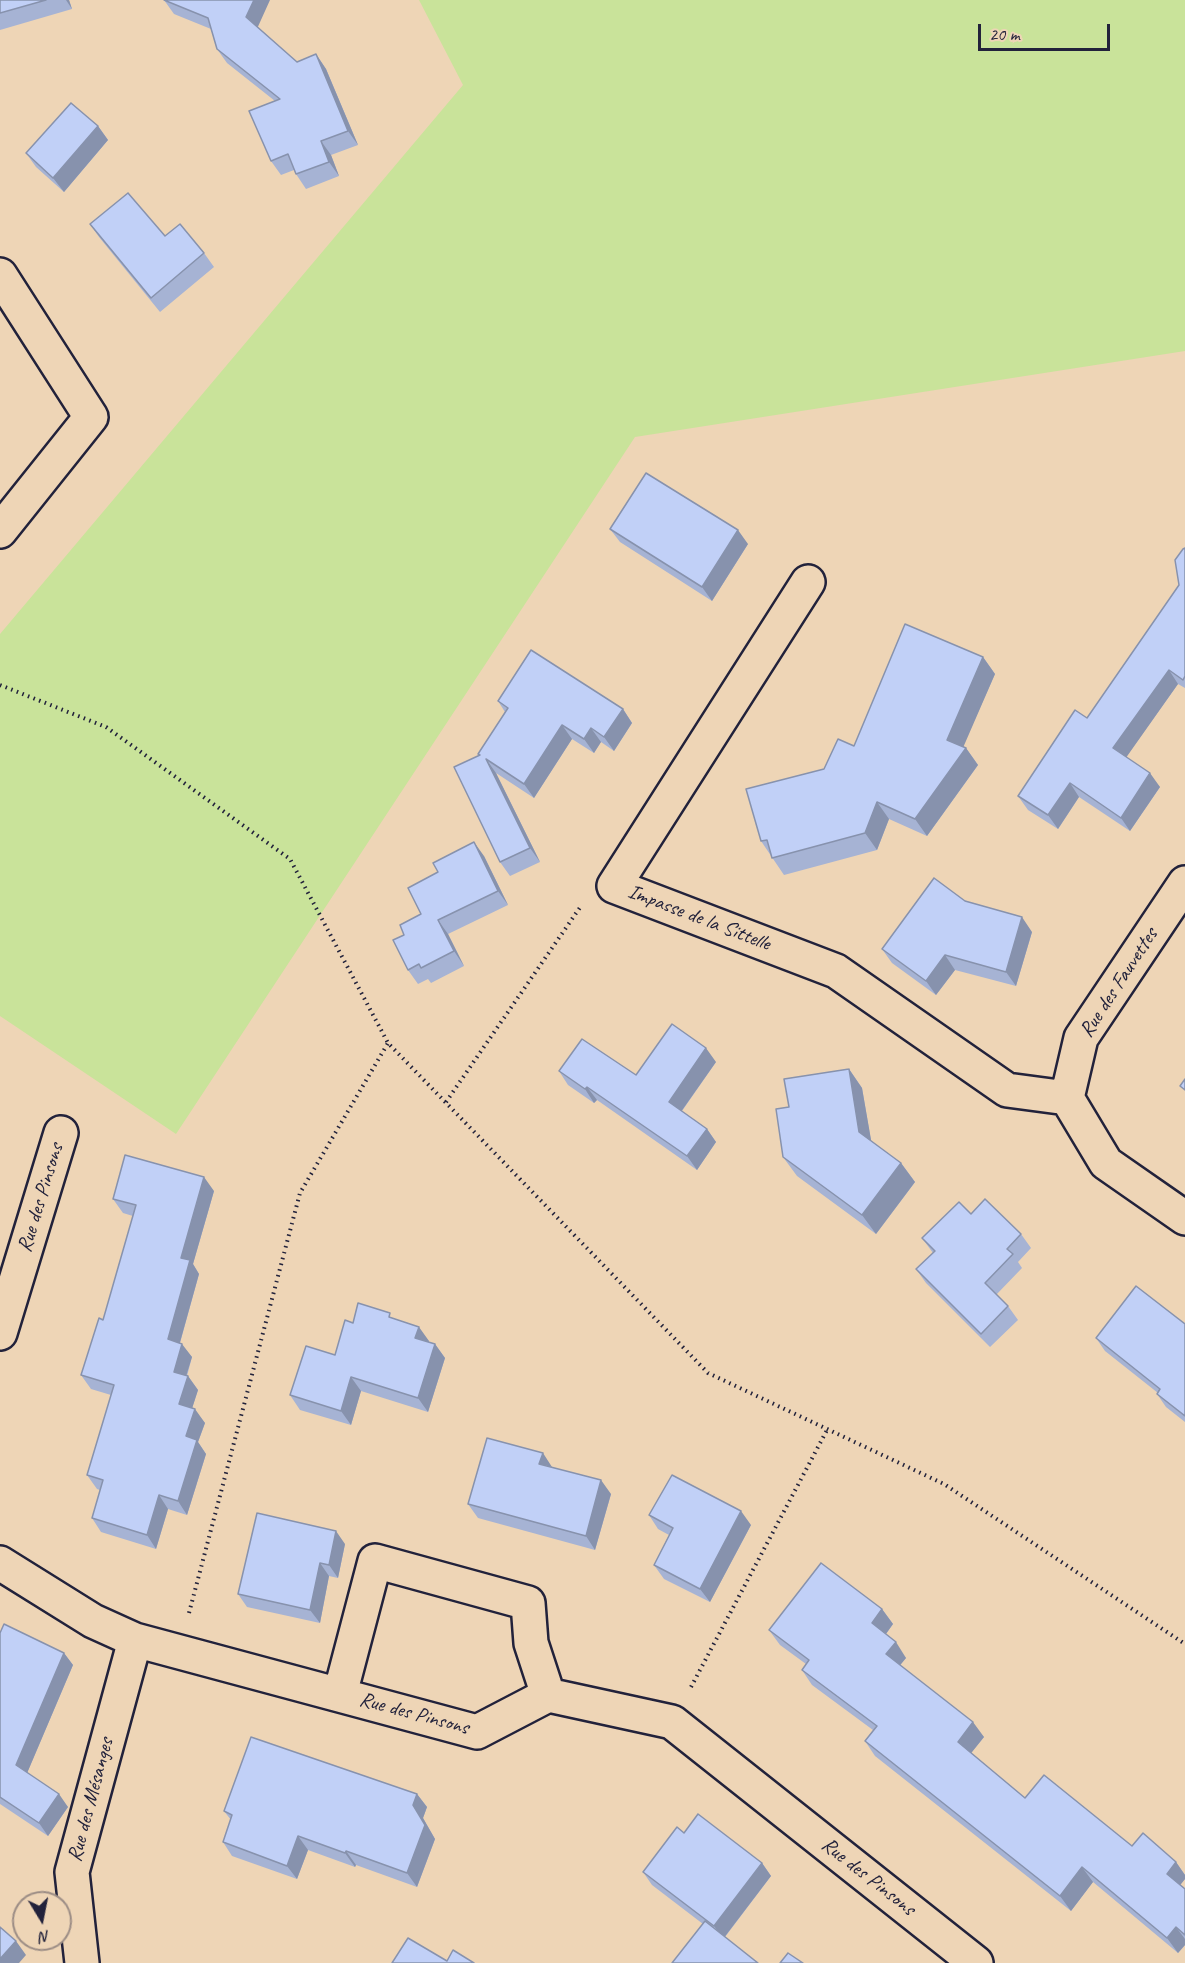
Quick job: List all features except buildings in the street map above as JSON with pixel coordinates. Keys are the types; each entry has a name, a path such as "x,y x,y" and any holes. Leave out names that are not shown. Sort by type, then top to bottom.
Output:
{"street":[{"path":"0,275 91,417 0,531"},
{"name":"Impasse de la Sittelle","path":"808,582 614,886 836,970 1007,1090 1067,1098"},
{"name":"Rue des Fauvettes","path":"1067,1098 1081,1038 1185,883"},
{"path":"1067,1098 1106,1163 1185,1218"},
{"name":"Rue des Pinsons","path":"0,1333 61,1132"},
{"path":"340,1694 375,1561 528,1603 531,1643 548,1695"},
{"name":"Rue des Pinsons","path":"0,1563 93,1621 135,1640 477,1732 548,1695 672,1722 976,1963"},
{"name":"Rue des Mésanges","path":"82,1963 72,1872 135,1640"}],"path":[{"path":"0,685 106,727 290,859 388,1043 708,1373 944,1484 1185,1644"},
{"path":"446,1102 586,898 614,886"},
{"path":"179,1652 300,1193 388,1043"},
{"path":"672,1722 827,1430"}],"green space":[{"path":"419,0 1185,0 1185,351 635,437 176,1134 0,1016 0,634 463,85"}]}
